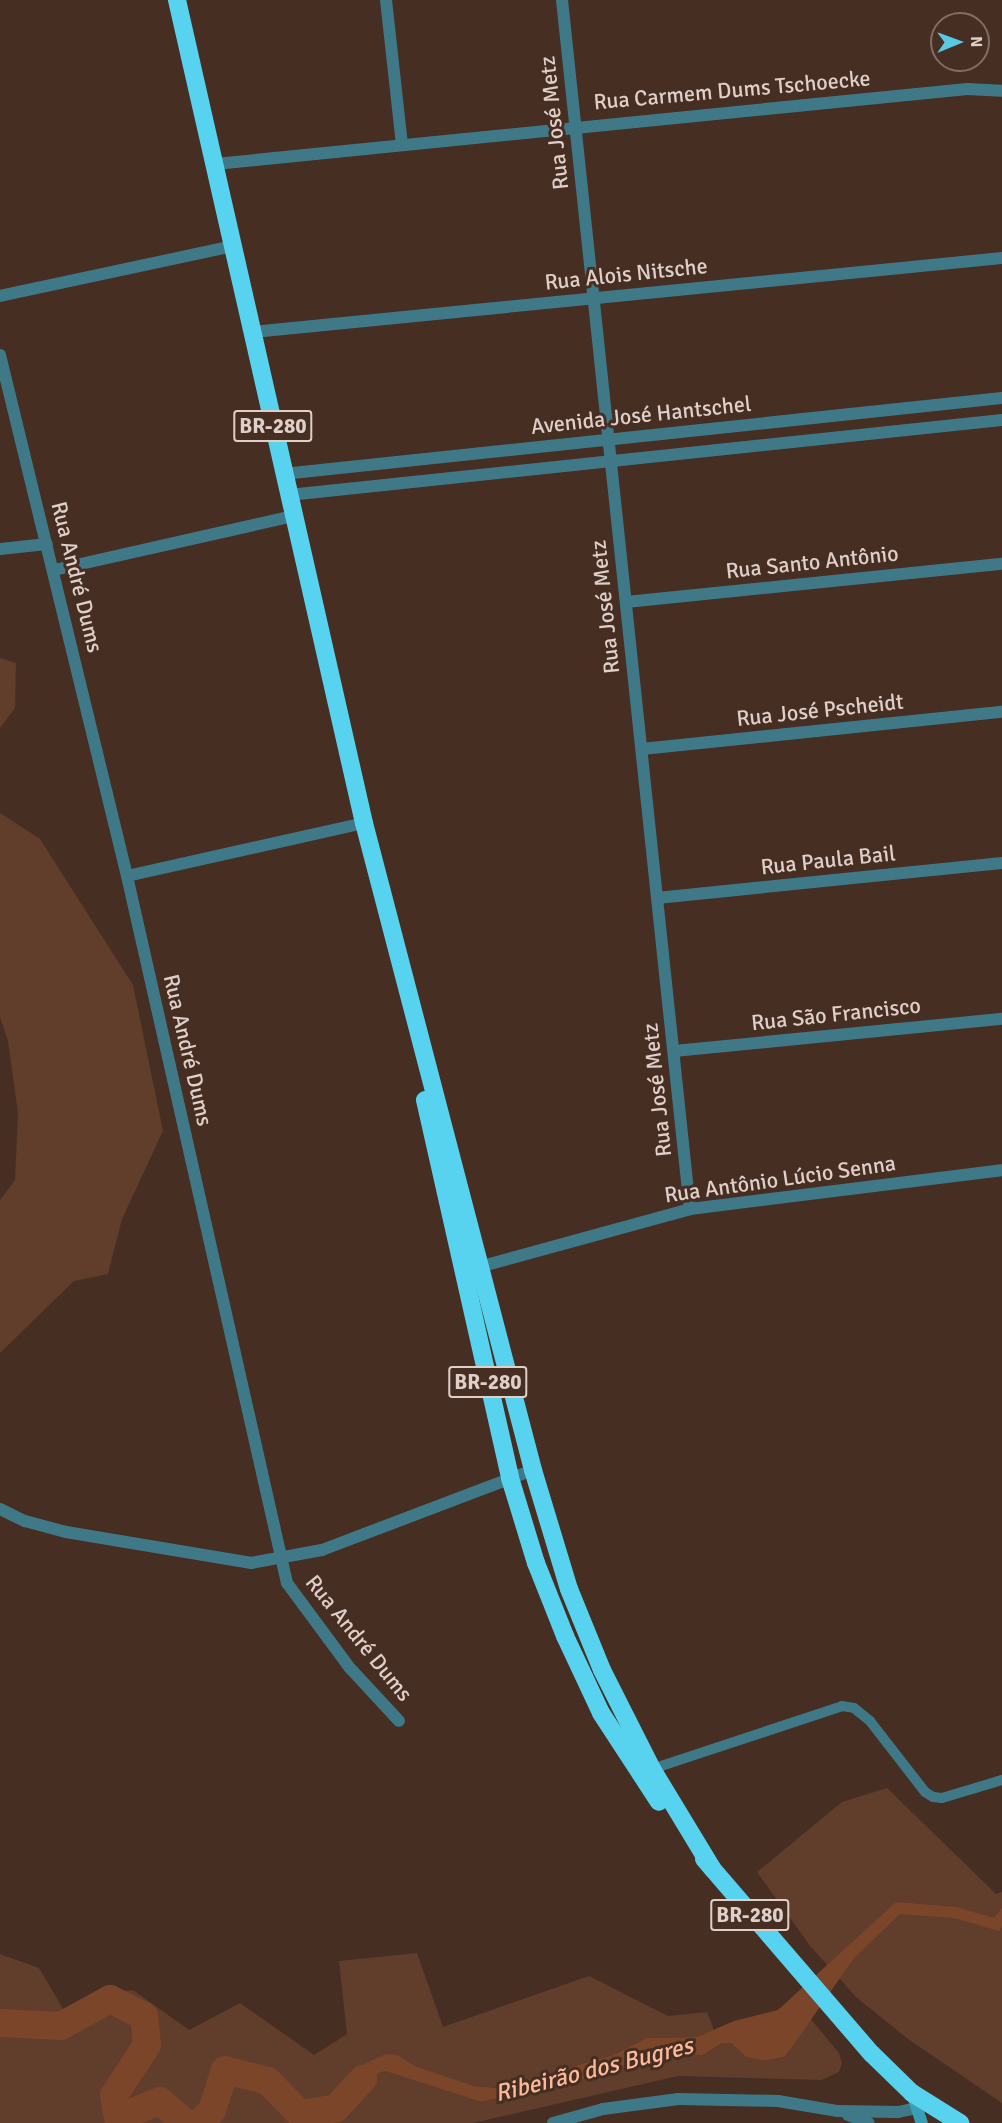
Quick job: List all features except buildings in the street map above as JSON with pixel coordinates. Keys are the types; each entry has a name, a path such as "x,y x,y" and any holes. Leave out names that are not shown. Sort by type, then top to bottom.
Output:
{"highway":[{"name":"BR-280","path":"177,0 364,823 533,1470 589,1641 652,1769 712,1868"},
{"name":"BR-280","path":"372,852 462,1270 510,1478 549,1598 601,1713 635,1769 712,1868 837,2018 915,2101 960,2123"}],"main road":[{"path":"915,2101 922,2123"}],"street":[{"path":"386,0 402,144"},
{"name":"Rua José Metz","path":"562,0 690,1209"},
{"name":"Rua Carmem Dums Tschoecke","path":"215,164 576,126 967,89 1002,91"},
{"path":"0,296 234,246"},
{"name":"Rua Alois Nitsche","path":"253,332 1002,258"},
{"name":"Rua André Dums","path":"0,355 127,876 287,1583 304,1610 399,1721"},
{"name":"Avenida José Hantschel","path":"284,474 1002,398"},
{"name":"Avenida José Hantschel","path":"289,495 1002,420"},
{"path":"54,570 294,516"},
{"path":"0,549 47,544"},
{"name":"Rua Santo Antônio","path":"626,602 1002,564"},
{"name":"Rua José Pscheidt","path":"642,749 1002,712"},
{"path":"127,876 364,823"},
{"name":"Rua Paula Bail","path":"657,898 1002,863"},
{"name":"Rua São Francisco","path":"674,1051 1002,1019"},
{"name":"Rua Antônio Lúcio Senna","path":"462,1270 481,1267 690,1209 1002,1170"},
{"path":"0,1509 66,1532 212,1559 251,1563 282,1560 322,1550 533,1470"},
{"path":"553,2123 603,2109 678,2099 778,2101 838,2111 898,2112 915,2101"},
{"path":"838,2111 869,2123"}],"lane":[{"path":"652,1769 842,1706 854,1708 870,1721 925,1792 933,1797 942,1798 1002,1780"}],"shaded area":[{"path":"0,658 16,663 15,708 0,728"},
{"path":"0,813 40,839 133,985 163,1131 122,1219 108,1274 74,1281 0,1353 0,1200 15,1180 18,1113 8,1041 0,1017"},
{"path":"887,1788 996,1894 1002,1892 1002,2103 908,2039 856,1997 811,1947 757,1872 842,1802"},
{"path":"417,1953 443,2027 589,1976 668,2016 707,2012 714,2030 697,2037 646,2038 613,2055 498,2088 474,2086 415,2066 398,2055 351,2079 338,2107 372,2076 385,2071 481,2102 600,2075 641,2059 703,2055 722,2043 731,2043 746,2057 765,2061 786,2057 809,2017 839,2053 842,2063 839,2072 821,2080 678,2076 473,2123 0,2123 0,1954 39,1968 65,2012 103,1993 133,1990 189,2030 240,2003 314,2055 347,2034 339,1961"}],"water":[{"path":"896,1902 956,1907 994,1918 1002,1908 1002,1927 999,1931 954,1918 900,1914 854,1958 785,2057 765,2061 746,2057 731,2043 722,2043 703,2055 641,2059 600,2075 481,2102 385,2071 372,2076 336,2108 362,2065 386,2054 398,2055 415,2066 474,2086 498,2088 613,2055 646,2038 697,2037 734,2021 778,2010"}],"waterway":[{"name":"Ribeirão dos Bugres","path":"0,2023 61,2026 110,1999 144,2016 147,2045 114,2095 118,2118 160,2101 185,2123"},
{"name":"Ribeirão dos Bugres","path":"200,2123 212,2110 225,2070 268,2081 300,2114 336,2108 363,2079"}]}
